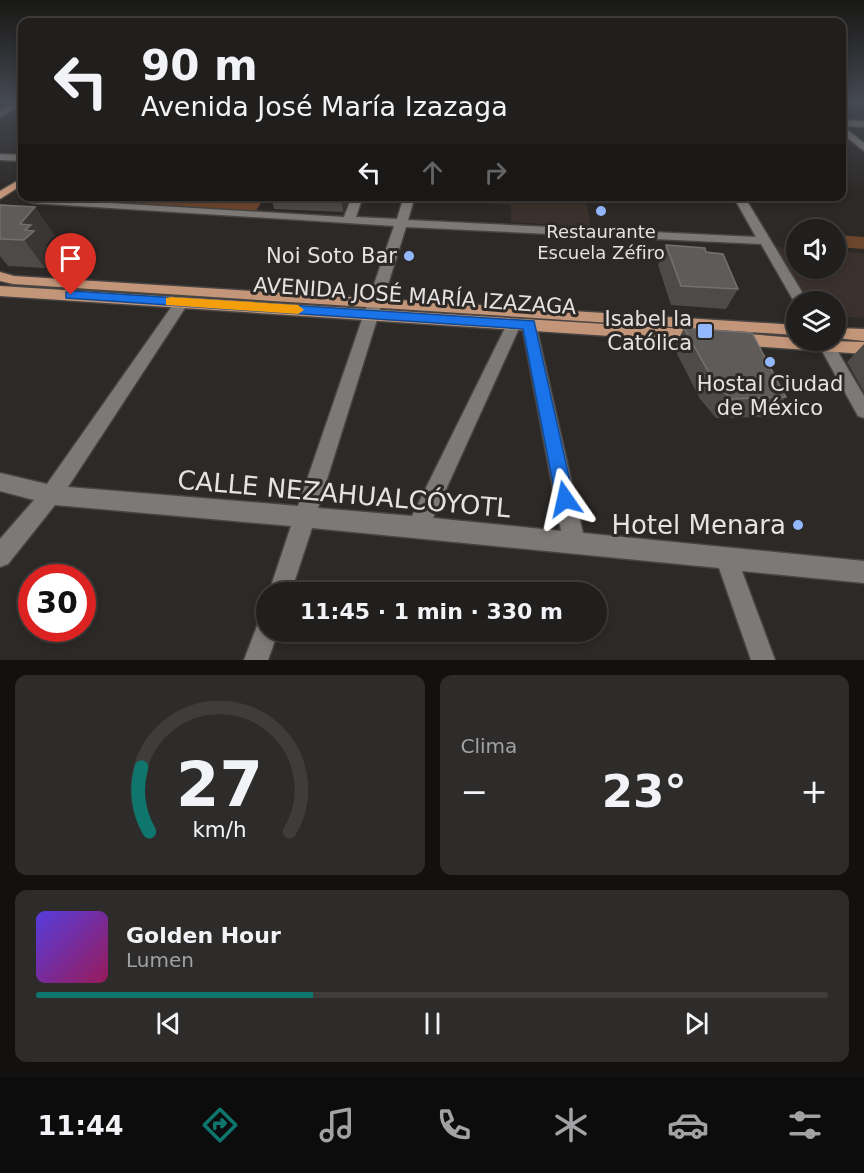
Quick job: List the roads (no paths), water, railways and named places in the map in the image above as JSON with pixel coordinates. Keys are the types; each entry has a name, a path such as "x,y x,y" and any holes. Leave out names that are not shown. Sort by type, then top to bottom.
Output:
{"main road":[{"path":"0,196 18,184"},
{"name":"AVENIDA JOSÉ MARÍA IZAZAGA","path":"0,276 13,280 373,308 522,324 786,337"},
{"name":"AVENIDA JOSÉ MARÍA IZAZAGA","path":"0,291 182,302 373,308 786,329"},
{"name":"AVENIDA JOSÉ MARÍA IZAZAGA","path":"846,337 864,335"},
{"name":"AVENIDA JOSÉ MARÍA IZAZAGA","path":"846,344 864,348"}],"street":[{"path":"846,133 864,148"},
{"path":"0,157 18,158"},
{"path":"32,201 765,241"},
{"path":"350,219 356,201"},
{"path":"284,582 408,201"},
{"path":"741,201 795,291"},
{"path":"0,556 51,495 182,302"},
{"path":"418,527 522,324"},
{"path":"522,324 574,542"},
{"path":"834,351 864,411"},
{"name":"CALLE NEZAHUALCÓYOTL","path":"0,482 51,495 418,527 864,572"},
{"path":"726,557 763,660"},
{"path":"256,660 262,642"}],"place":[{"name":"Restaurante Escuela Zéfiro","path":"601,211"},
{"name":"Noi Soto Bar","path":"409,256"},
{"name":"Isabel la Católica","path":"705,331"},
{"name":"Hostal Ciudad de México","path":"770,362"},
{"name":"Hotel Menara","path":"798,525"}]}
